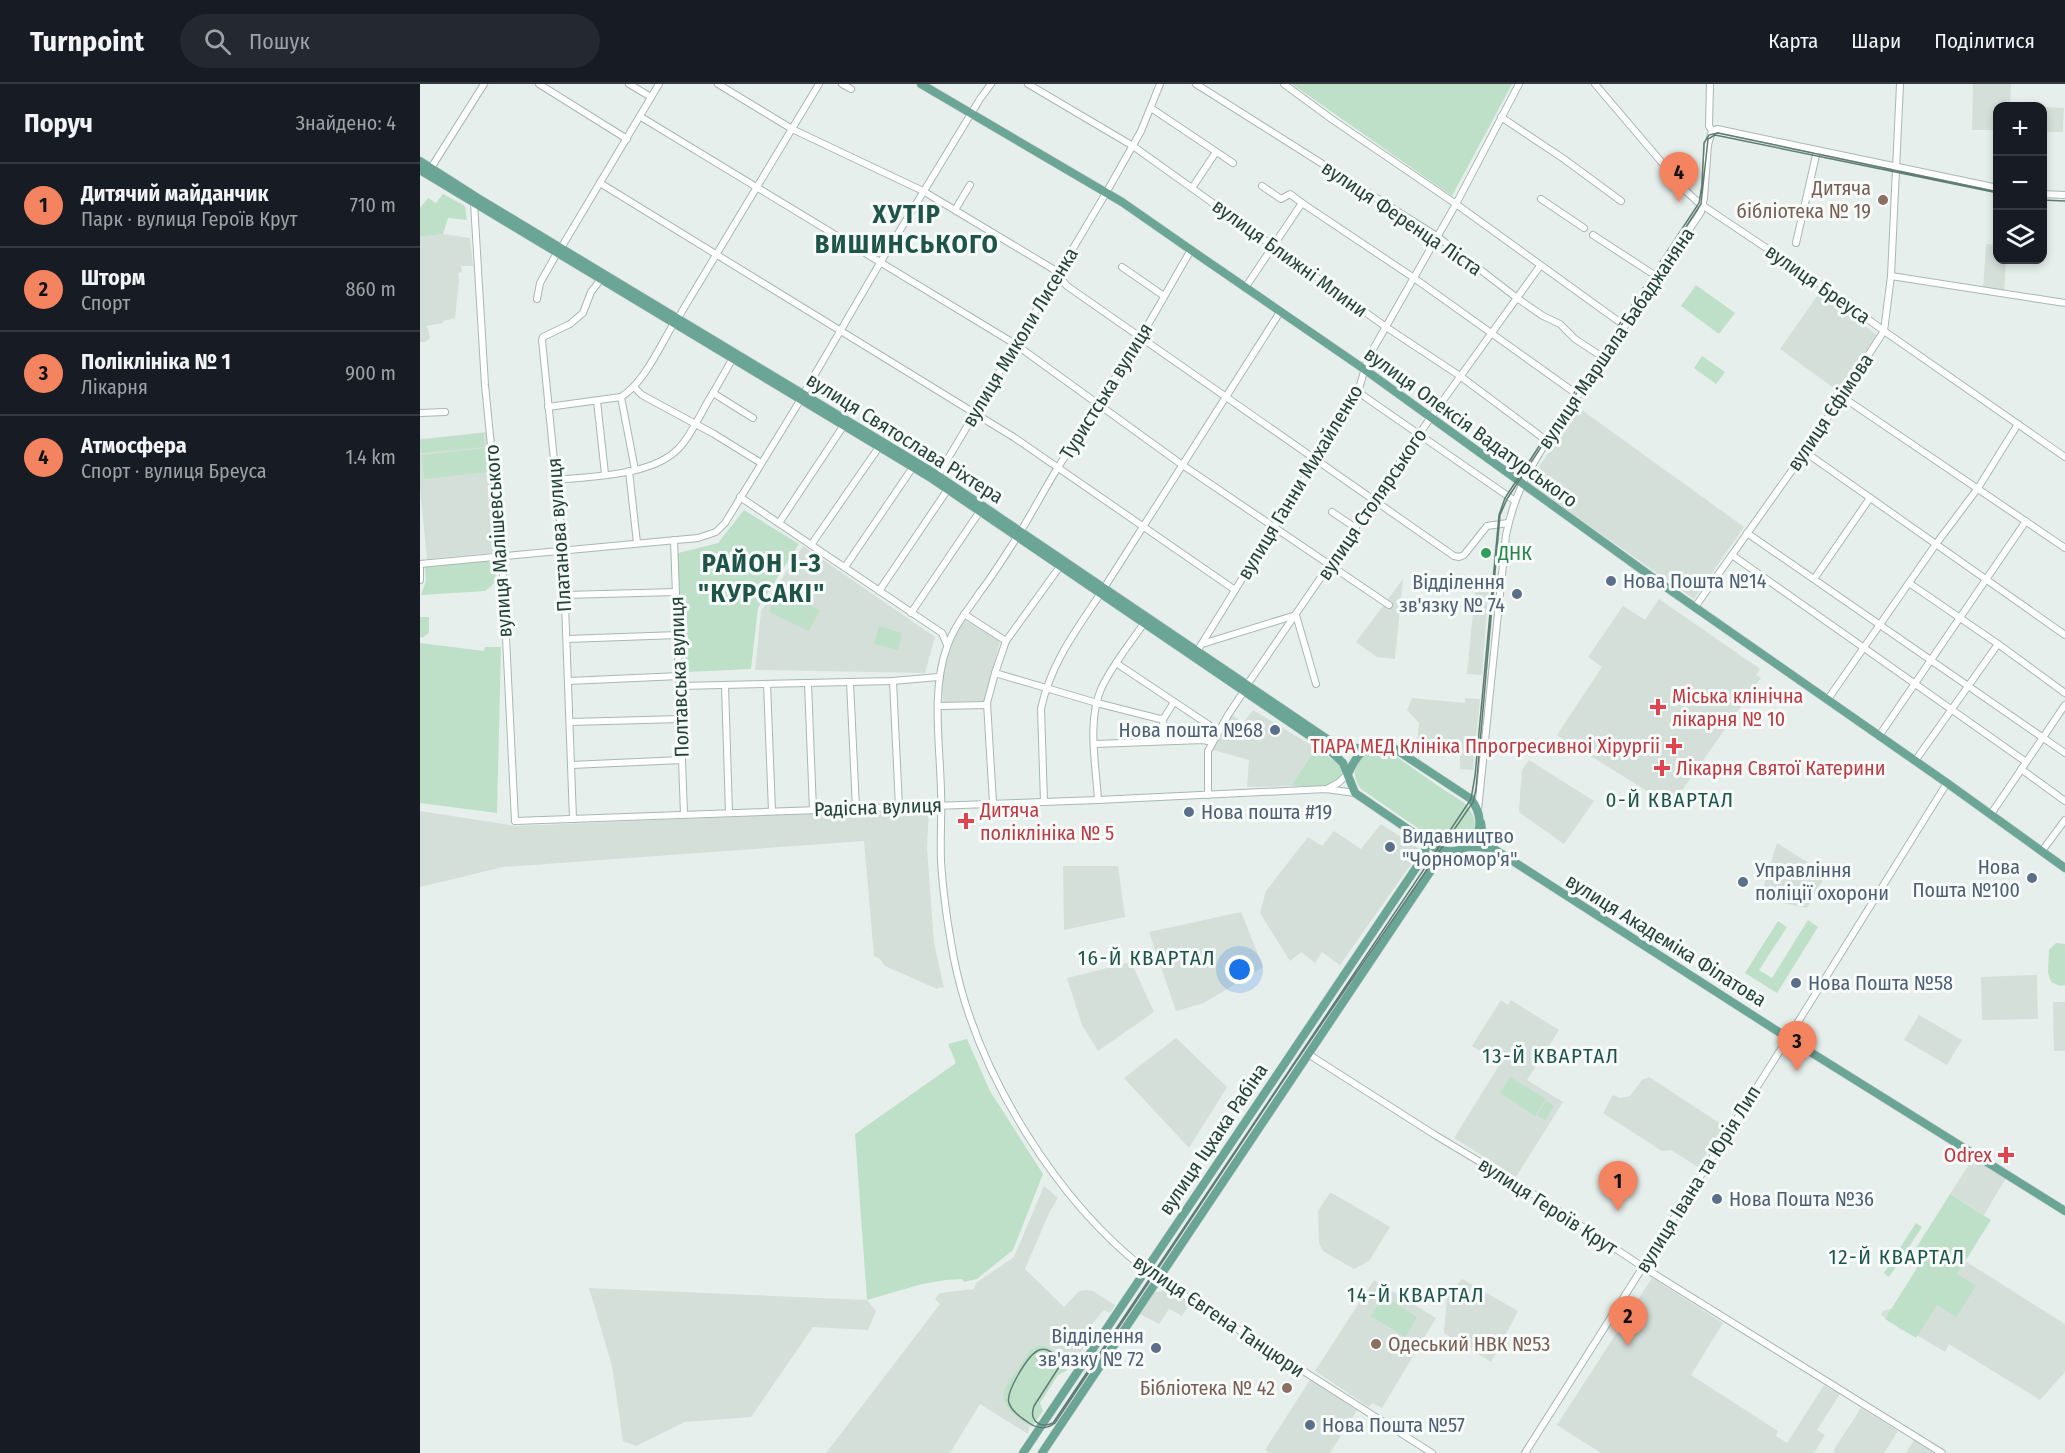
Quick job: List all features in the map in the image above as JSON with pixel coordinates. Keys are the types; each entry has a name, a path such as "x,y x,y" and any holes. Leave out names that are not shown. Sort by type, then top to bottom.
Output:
{"main road":[{"name":"вулиця Олексія Вадатурського","path":"921,84 1106,193 1191,250 1364,369 1814,692 1815,696 1828,705 1830,702 2065,867"},
{"name":"вулиця Святослава Ріхтера","path":"420,161 559,250 936,478 1197,650 1326,747 1343,763 1355,793"},
{"name":"вулиця Святослава Ріхтера","path":"420,170 559,250 601,279 676,320 733,358 802,396 879,447 936,478 980,512 1019,534 1061,566 1103,590 1144,622 1197,650"},
{"name":"вулиця Святослава Ріхтера","path":"1245,688 1330,741 1348,748 1365,748 1381,743 1389,745 1459,790 1471,799 1478,810"},
{"path":"1348,774 1353,761 1365,748"},
{"path":"1355,793 1427,843 1437,849 1450,852 1466,847 1477,835 1480,819"},
{"path":"1478,810 1482,831 1494,849"},
{"name":"вулиця Іцхака Рабіна","path":"1023,1453 1424,856 1427,843"},
{"name":"вулиця Академіка Філатова","path":"1466,847 1494,849 1788,1038 2065,1211"},
{"name":"вулиця Іцхака Рабіна","path":"1042,1453 1436,863 1450,852"}],"street":[{"path":"431,168 484,84"},
{"path":"539,84 627,139"},
{"path":"629,84 651,97"},
{"path":"537,299 540,283 659,84"},
{"path":"718,84 792,129 923,191 1053,269 1067,286 1140,338 1374,501 1459,557 1464,555 1487,526 1508,523"},
{"path":"548,407 621,397 634,387 819,84"},
{"path":"842,84 850,89"},
{"path":"420,580 420,565 698,538 716,532 725,523 923,191 990,84"},
{"name":"вулиця Ближні Млини","path":"1028,84 1132,146 1386,327 1460,376 1547,441"},
{"name":"вулиця Миколи Лисенка","path":"936,478 1106,193 1151,108 1160,84"},
{"name":"вулиця Ференца Ліста","path":"1196,84 1438,237 1517,298 1543,316 1560,324 1575,339 1604,358"},
{"path":"1284,84 1456,204 1624,326"},
{"name":"вулиця Ганни Михайленко","path":"1197,650 1358,392 1368,358 1438,237 1519,84"},
{"name":"вулиця Бреуса","path":"1595,84 1687,192 1703,205 1820,284 2065,457"},
{"name":"вулиця Маршала Бабаджаняна","path":"1521,483 1656,276 1701,212 1708,145 1712,130 1709,126 1710,84"},
{"name":"вулиця Єфімова","path":"1695,607 1805,452 1884,331 1891,276 1900,84"},
{"path":"1151,108 1233,163"},
{"path":"641,117 1015,344 1181,464 1389,605"},
{"path":"1501,117 1621,201"},
{"path":"1712,130 1717,129 1993,187"},
{"path":"1796,243 1817,151"},
{"path":"1192,188 1216,152"},
{"path":"600,183 1015,438 1235,590"},
{"path":"955,210 970,185"},
{"path":"1262,186 1281,199 1290,195 1492,332 1578,396"},
{"path":"2047,194 2065,195"},
{"path":"1541,199 1584,228"},
{"name":"вулиця Малішевського","path":"474,203 485,385 502,556 514,821 573,819"},
{"path":"1245,288 1302,203"},
{"path":"1593,235 1656,276"},
{"name":"Туристська вулиця","path":"942,805 938,677 947,645 956,625 1019,534 1057,469 1140,338 1191,250"},
{"name":"вулиця Столярського","path":"1208,795 1208,751 1218,731 1431,417 1540,266"},
{"path":"1122,267 1164,296"},
{"path":"1891,276 2065,303"},
{"name":"Платанова вулиця","path":"573,819 565,595 556,480 543,363 543,337 570,324 583,313 591,292 601,279"},
{"path":"1044,802 1041,710 1047,687 1069,640 1280,312"},
{"path":"556,480 632,471 663,461 679,448 733,358"},
{"path":"634,387 642,395 695,423 761,463"},
{"path":"1358,392 1515,501"},
{"path":"712,393 753,418"},
{"path":"1841,396 2065,548"},
{"path":"621,397 632,471 637,543"},
{"path":"597,401 605,474"},
{"path":"420,413 445,412"},
{"path":"1830,702 1864,648 1978,488 2018,424"},
{"path":"779,523 844,425"},
{"path":"811,545 879,447"},
{"path":"1805,452 2065,635"},
{"path":"845,567 913,467"},
{"path":"1478,810 1508,523 1521,483"},
{"path":"879,591 948,489"},
{"path":"740,497 942,633 947,645"},
{"path":"1814,579 1870,498"},
{"path":"911,613 980,512"},
{"path":"1332,512 1356,528"},
{"path":"1879,736 1958,617 2026,521"},
{"path":"1747,533 2065,753"},
{"name":"Полтавська вулиця","path":"674,540 684,815"},
{"path":"1732,555 2026,762"},
{"path":"993,803 987,705 995,673 1006,641 1061,566"},
{"path":"1909,583 2065,693"},
{"path":"565,595 676,591"},
{"path":"964,614 1006,641"},
{"path":"1197,650 1296,615 1316,684"},
{"path":"1098,800 1095,744 1097,703 1101,689 1116,663 1144,622"},
{"path":"567,639 678,634"},
{"path":"1915,761 1998,644"},
{"path":"1116,663 1218,731"},
{"path":"995,673 1097,703 1163,719"},
{"path":"568,681 680,676"},
{"path":"680,686 808,684 938,677"},
{"path":"893,681 899,807"},
{"path":"850,682 856,808"},
{"path":"767,684 772,812"},
{"path":"808,684 813,810"},
{"path":"725,685 729,813"},
{"path":"1164,741 1163,719 1174,702"},
{"path":"939,706 987,705"},
{"path":"1991,814 2065,705"},
{"path":"570,722 681,719"},
{"path":"1095,744 1203,740 1212,742"},
{"path":"571,765 682,760"},
{"path":"2021,769 2065,801"},
{"path":"1326,789 1338,783 1348,774"},
{"name":"вулиця Івана та Юрія Лип","path":"1525,1453 1947,783"},
{"name":"Радісна вулиця","path":"573,819 1098,800 1326,789 1355,793"},
{"name":"вулиця Євгена Танцюри","path":"942,805 942,865 953,954 966,1005 1006,1098 1038,1152 1096,1223 1145,1270 1432,1453"},
{"path":"2042,851 2065,820"},
{"name":"вулиця Героїв Крут","path":"1308,1054 1435,1135 1527,1190 1643,1267 1942,1453"}],"shaded area":[{"path":"1973,84 2011,84 2010,102 1993,102 1993,130 1972,130"},
{"path":"2047,107 2064,108 2063,132 2047,132"},
{"path":"443,234 470,238 473,266 461,266 462,272 458,273 455,318 427,326 430,338 425,342 420,342 420,237"},
{"path":"1986,244 1993,245 1993,264 2006,264 2004,293 1983,290"},
{"path":"1820,292 1877,335 1838,391 1780,349"},
{"path":"1579,408 1744,527 1694,599 1528,483"},
{"path":"486,432 498,552 427,559 420,489 420,439"},
{"path":"803,546 935,637 925,673 755,670 761,611"},
{"path":"1403,579 1395,659 1377,657 1356,642"},
{"path":"1487,579 1489,580 1482,675 1467,674 1475,592"},
{"name":"Міська клінічна лікарня № 10","path":"1659,599 1760,669 1756,675 1761,678 1671,806 1557,735 1602,667 1588,657 1623,606 1645,620"},
{"path":"965,620 1000,641 984,701 943,702 942,678 954,637"},
{"path":"1412,698 1465,703 1465,698 1480,699 1473,770 1460,769 1460,756 1416,752 1419,723 1407,710"},
{"path":"1253,710 1316,748 1291,786 1247,787 1249,760 1213,750 1231,714 1243,723"},
{"path":"1529,760 1594,801 1564,844 1520,813 1522,770"},
{"path":"929,809 927,848 934,943 944,988 937,989 885,966 880,959 874,956 864,841 503,867 420,887 420,811 516,826"},
{"path":"1381,824 1421,850 1340,965 1322,952 1315,963 1301,952 1290,961 1260,913 1266,891 1308,837 1322,846 1334,831 1361,849"},
{"path":"1777,843 1826,874 1807,908 1760,898"},
{"path":"1063,866 1118,866 1125,917 1064,930"},
{"path":"1241,912 1263,967 1204,1003 1176,1011 1149,932"},
{"path":"1131,962 1154,1012 1098,1051 1082,1025 1067,978"},
{"path":"2037,975 2038,1019 1982,1020 1981,977"},
{"path":"1501,1000 1508,1005 1511,1000 1559,1030 1527,1080 1563,1102 1516,1177 1454,1138 1500,1064 1472,1046"},
{"path":"2053,1002 2065,1002 2065,1051 2054,1051"},
{"path":"1919,1015 1962,1040 1947,1065 1904,1040"},
{"path":"1176,1038 1227,1087 1189,1148 1124,1078"},
{"path":"1649,1077 1724,1126 1698,1167 1671,1150 1662,1151 1603,1113 1613,1095 1620,1098 1630,1096 1642,1080"},
{"path":"1973,1158 2006,1178 1984,1215 1950,1194"},
{"path":"1044,1186 1058,1198 1049,1213 1025,1269 1064,1307 1079,1291 1086,1290 1093,1291 1115,1305 1110,1313 1104,1310 1093,1323 1087,1332 1093,1337 1071,1364 1045,1346 1041,1345 1031,1349 1007,1407 1030,1426 1028,1434 980,1404 950,1453 826,1453 940,1304 935,1299 940,1293 974,1289 976,1283 1014,1257"},
{"path":"1330,1193 1390,1227 1369,1261 1354,1269 1323,1251 1319,1243 1318,1211"},
{"path":"1965,1261 2065,1324 2065,1372 2040,1400 1949,1344 1945,1352 1908,1330 1901,1330 1881,1315 1883,1311 1900,1306 1927,1320"},
{"path":"1652,1278 1723,1323 1691,1375 1778,1431 1776,1436 1787,1443 1824,1385 1840,1394 1817,1430 1825,1435 1814,1453 1601,1453 1557,1425"},
{"path":"1462,1279 1518,1311 1491,1362 1444,1333 1447,1296"},
{"name":"Одеський НВК №53","path":"1374,1280 1436,1318 1382,1408 1372,1403 1369,1407 1315,1371"},
{"path":"589,1288 867,1300 876,1311 868,1330 813,1327 751,1417 685,1422 636,1446 623,1441 612,1366"},
{"path":"1169,1290 1190,1303 1182,1316 1169,1309 1159,1324 1140,1314 1155,1292"},
{"path":"1310,1380 1357,1410 1330,1453 1270,1453 1265,1450"},
{"path":"1861,1408 1898,1431 1884,1453 1836,1453 1833,1451"},
{"path":"1914,1440 1925,1445 1938,1453 1906,1453"}],"green space":[{"path":"1292,84 1512,84 1452,196"},
{"path":"443,194 465,206 467,220 448,218 443,234 420,237 420,208 428,198 436,203"},
{"path":"1696,285 1735,313 1719,334 1681,306"},
{"path":"1702,356 1725,372 1716,384 1694,368"},
{"path":"483,433 485,447 421,453 420,440"},
{"path":"486,448 488,472 424,479 422,455"},
{"path":"744,510 799,544 758,608 751,669 687,672 674,554 718,543"},
{"path":"495,560 496,582 485,591 421,595 426,581 425,567"},
{"path":"779,591 820,610 809,631 769,612"},
{"path":"420,617 429,617 429,633 422,638 420,637"},
{"path":"879,626 902,633 898,650 874,644"},
{"path":"420,643 484,651 485,647 501,647 497,813 420,803"},
{"path":"1316,748 1340,765 1342,773 1340,780 1327,786 1291,786"},
{"path":"1372,749 1390,752 1465,804 1474,818 1475,825 1469,838 1456,844 1441,844 1361,789 1355,778 1356,766 1361,757"},
{"path":"1808,920 1818,927 1777,993 1745,973 1778,921 1787,927 1759,970 1772,978"},
{"path":"2056,943 2065,944 2065,985 2060,986 2051,982 2048,973 2049,950"},
{"path":"967,1039 990,1091 1043,1174 1013,1250 977,1279 964,1282 962,1279 946,1280 922,1284 867,1300 855,1134 956,1063 948,1044"},
{"path":"1510,1077 1546,1099 1535,1116 1500,1093"},
{"path":"1546,1101 1554,1106 1545,1120 1537,1115"},
{"path":"1950,1194 1991,1220 1957,1274 1976,1286 1956,1317 1937,1305 1916,1338 1885,1319 1925,1255 1916,1248"},
{"path":"1916,1223 1922,1227 1889,1277 1884,1273"},
{"path":"1383,1296 1417,1317 1405,1337 1371,1316"},
{"path":"1041,1345 1048,1347 1071,1364 1066,1371 1058,1375 1040,1403 1043,1411 1032,1427 1011,1411 1004,1401 1004,1395 1005,1388 1031,1349"}],"tram line":[{"path":"1993,191 1718,133 1709,135 1704,143 1699,203 1505,498 1499,515 1471,799 1053,1423 1040,1424 1036,1422 1033,1415 1034,1406 1059,1367 1057,1357 1045,1350 1037,1351 1028,1360 1010,1392 1009,1403 1020,1417 1039,1427 1045,1428 1055,1423 1293,1066 1473,802 1500,515 1507,499 1701,204 1708,139 1715,135 1993,192"},
{"path":"2047,200 2065,201"}],"place":[{"name":"Дитяча бібліотека № 19","path":"1883,200"},
{"name":"Атмосфера","path":"1679,202"},
{"name":"ДНК","path":"1486,553"},
{"name":"Нова Пошта №14","path":"1611,581"},
{"name":"Відділення зв'язку № 74","path":"1517,594"},
{"name":"Міська клінічна лікарня № 10","path":"1658,707"},
{"name":"Нова пошта №68","path":"1275,730"},
{"name":"ТІАРА МЕД Клініка Ппрогресивноі Хірургіі","path":"1674,746"},
{"name":"Лікарня Святої Катерини","path":"1662,768"},
{"name":"Нова пошта #19","path":"1189,812"},
{"name":"Дитяча поліклініка № 5","path":"966,821"},
{"name":"Видавництво \"Чорномор'я\"","path":"1390,847"},
{"name":"Нова Пошта №100","path":"2032,878"},
{"name":"Управління поліції охорони","path":"1743,882"},
{"name":"Нова Пошта №58","path":"1796,983"},
{"name":"Поліклініка № 1","path":"1797,1071"},
{"name":"Odrex","path":"2006,1155"},
{"name":"Нова Пошта №36","path":"1717,1199"},
{"name":"Дитячий майданчик","path":"1618,1211"},
{"name":"Одеський НВК №53","path":"1376,1344"},
{"name":"Шторм","path":"1628,1346"},
{"name":"Відділення зв'язку № 72","path":"1156,1348"},
{"name":"Бібліотека № 42","path":"1287,1388"},
{"name":"Нова Пошта №57","path":"1310,1425"}],"district":[{"name":"ХУТІР ВИШИНСЬКОГО","path":"907,229"},
{"name":"РАЙОН І-3 \"КУРСАКІ\"","path":"762,578"},
{"name":"0-Й КВАРТАЛ","path":"1670,800"},
{"name":"16-Й КВАРТАЛ","path":"1147,958"},
{"name":"13-Й КВАРТАЛ","path":"1551,1056"},
{"name":"12-Й КВАРТАЛ","path":"1897,1257"},
{"name":"14-Й КВАРТАЛ","path":"1416,1295"}]}
